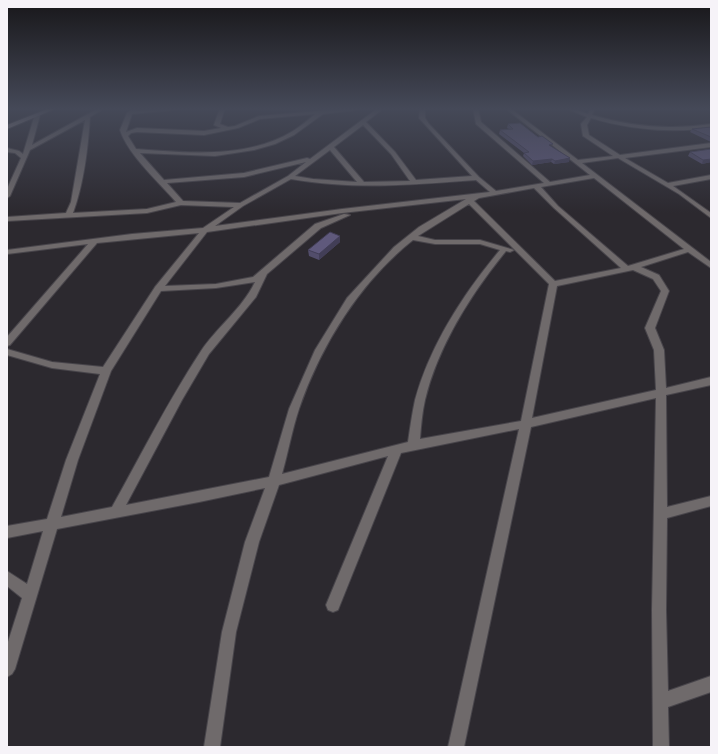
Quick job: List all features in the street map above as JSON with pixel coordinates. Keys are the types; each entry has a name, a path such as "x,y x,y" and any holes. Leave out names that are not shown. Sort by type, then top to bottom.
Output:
{"street":[{"path":"7,196 30,143"},
{"path":"28,149 39,143"},
{"path":"69,215 74,202 84,143"},
{"path":"130,143 161,182 181,203"},
{"path":"135,151 221,155 256,149 270,143"},
{"path":"7,669 72,460 106,371 158,289 205,230 241,205 290,177 334,143"},
{"path":"384,143 393,153 414,182"},
{"path":"444,143 477,178 495,193"},
{"path":"501,143 549,184"},
{"path":"552,143 691,249 711,266"},
{"path":"596,143 667,184 711,216"},
{"path":"576,162 711,145"},
{"path":"330,146 363,185"},
{"path":"7,150 17,152 24,157"},
{"path":"161,182 244,175 294,164 315,157"},
{"path":"7,252 205,230 372,208 473,198 595,176"},
{"path":"290,177 318,183 363,185 477,178"},
{"path":"667,184 711,177"},
{"path":"536,186 556,207 630,268 653,274 661,280 665,291 650,328 659,350 661,394 661,747"},
{"path":"216,222 466,193 495,193"},
{"path":"212,747 229,632 252,542 274,480 294,410 320,350 350,300 396,249 427,225 473,198"},
{"path":"473,198 478,208 553,284"},
{"path":"7,219 147,210 181,203 241,205"},
{"path":"158,289 236,283 256,279 318,226 339,217 372,208"},
{"path":"412,237 435,242 480,242 520,252"},
{"path":"7,343 94,242"},
{"path":"413,445 421,395 451,325 483,274 504,249"},
{"path":"553,284 630,268 691,249"},
{"path":"116,512 177,399 205,352 253,295 263,273"},
{"path":"456,747 526,424 553,284"},
{"path":"7,352 52,365 106,371"},
{"path":"7,532 199,497 396,451 413,445 526,424 661,394 711,381"},
{"path":"333,605 396,451"},
{"path":"660,514 711,501"},
{"path":"7,578 30,595"},
{"path":"660,702 711,684"}],"building":[{"path":"517,143 552,143 553,144 549,145 570,158 555,161 552,159 533,161 524,153 529,152"},
{"path":"711,149 711,159 703,160 690,152"},
{"path":"330,232 340,236 319,254 308,250"}]}
